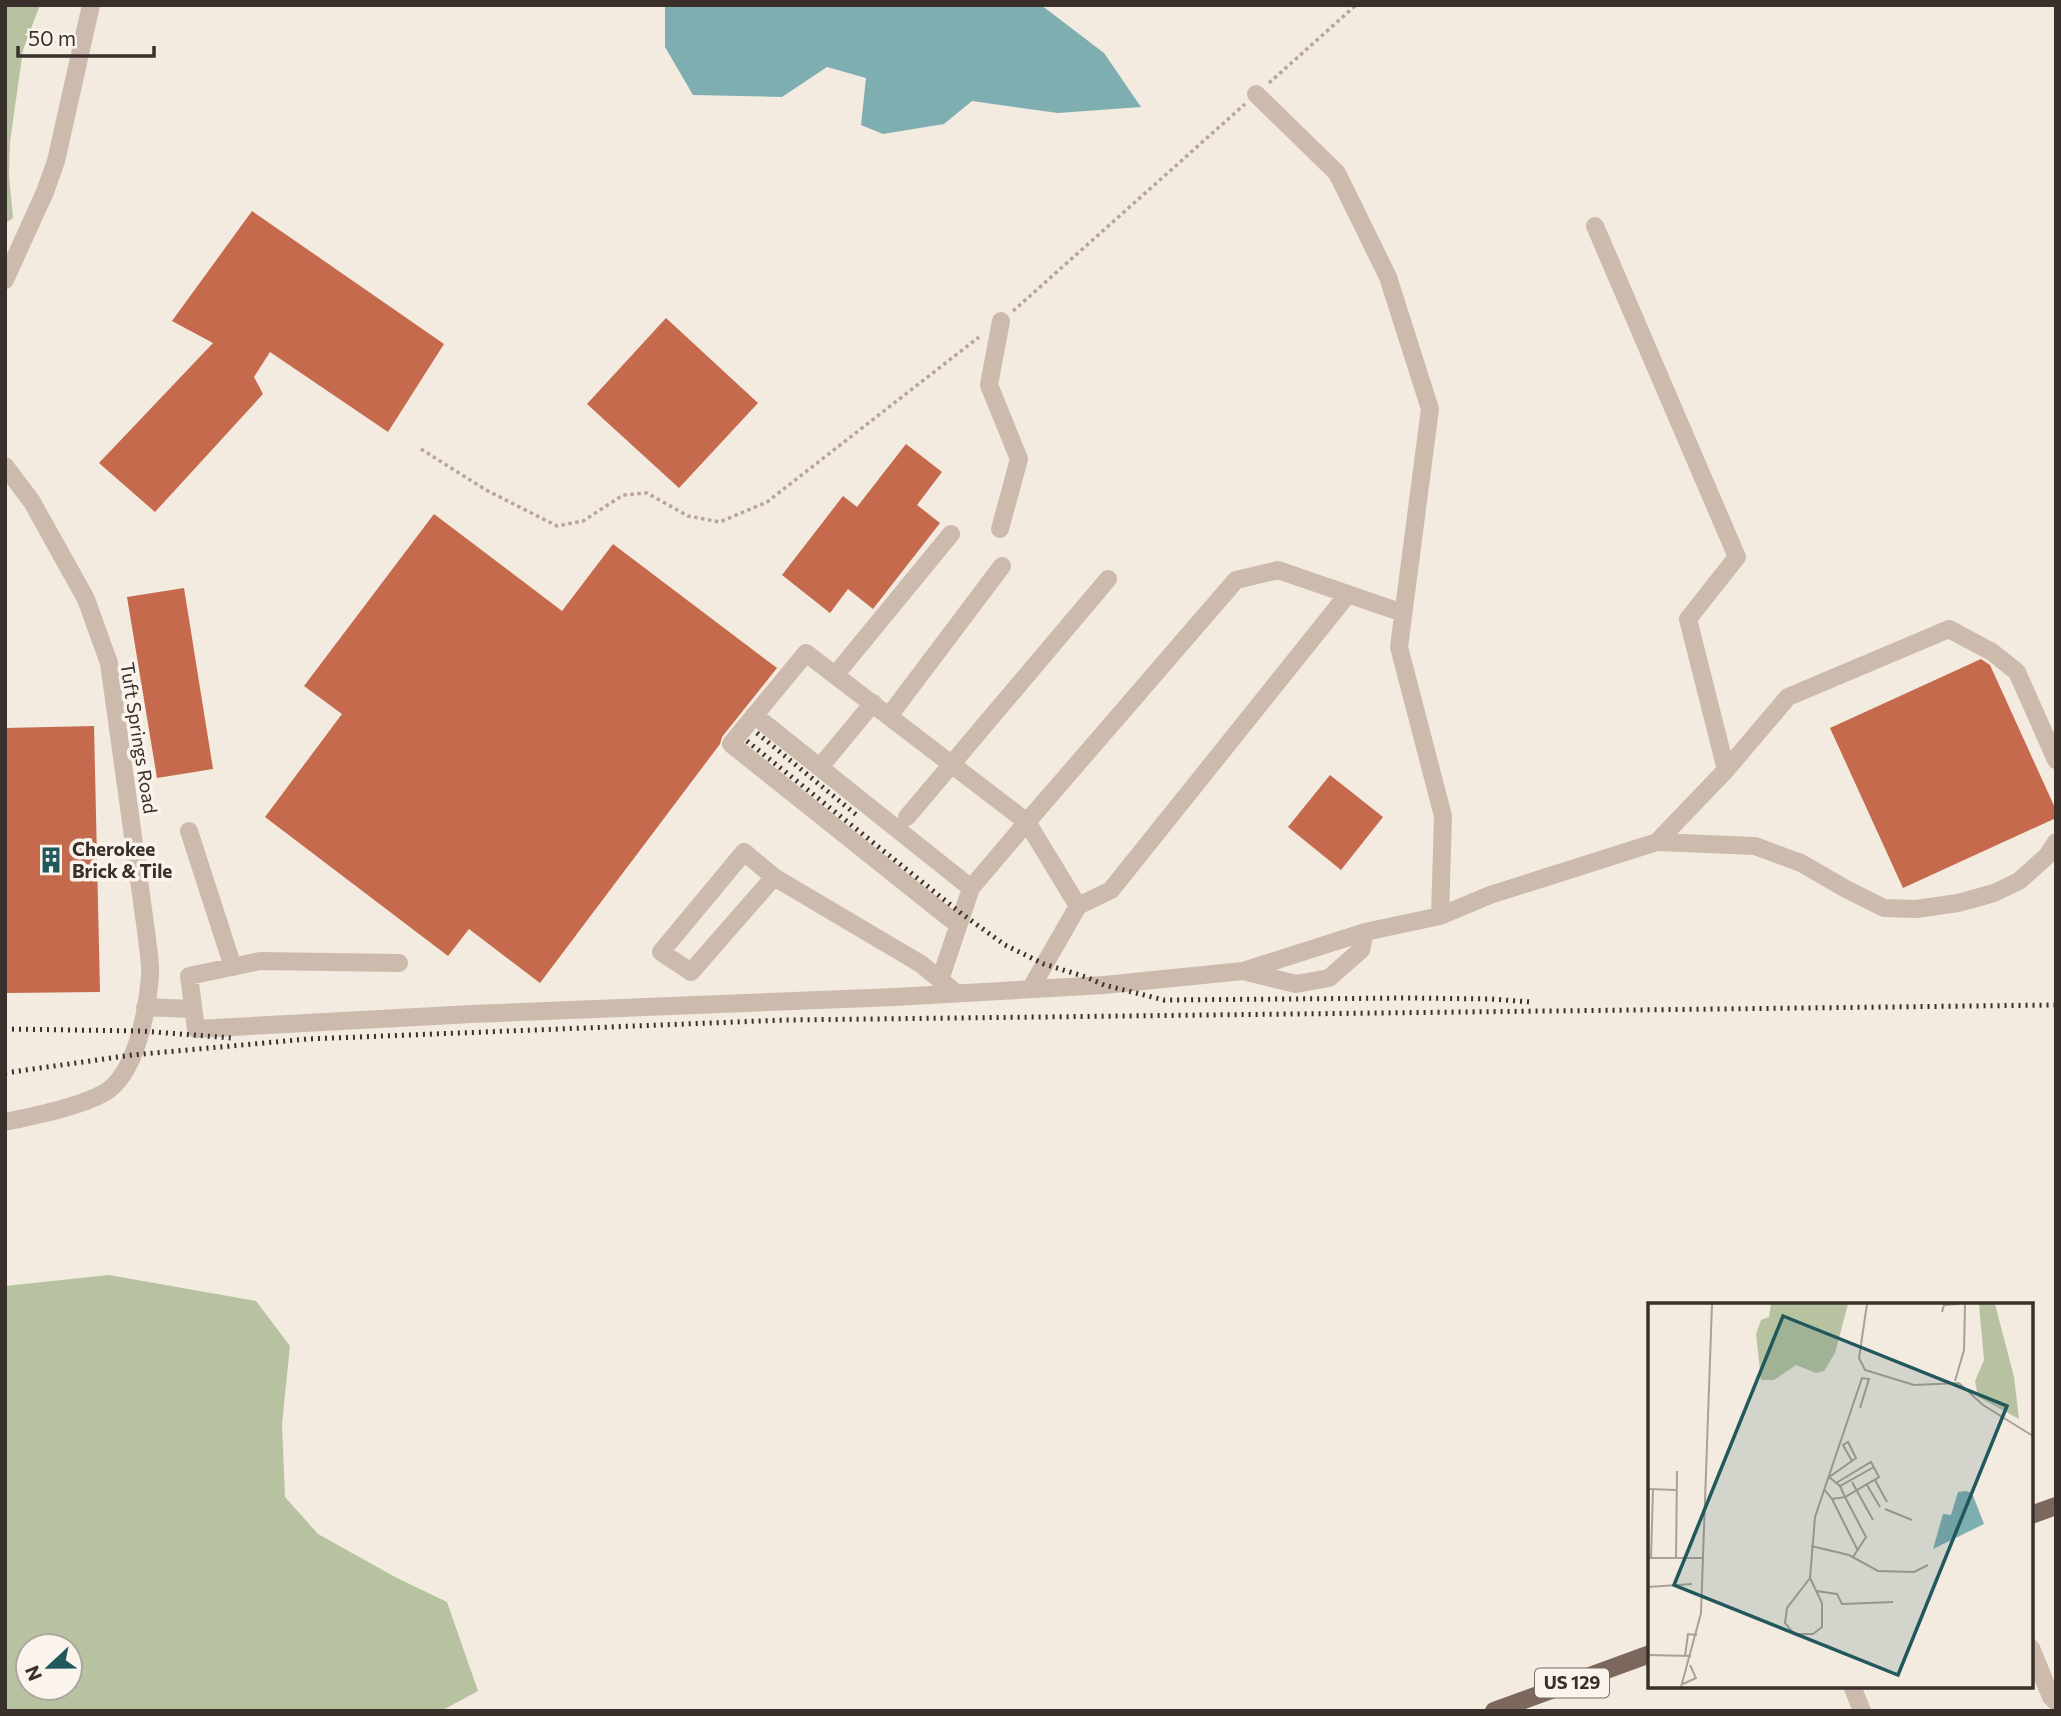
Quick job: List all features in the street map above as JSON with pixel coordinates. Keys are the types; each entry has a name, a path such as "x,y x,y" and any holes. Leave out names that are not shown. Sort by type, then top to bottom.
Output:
{"main road":[{"path":"2033,1514 2056,1506"},
{"name":"US 129","path":"1494,1711 1648,1655"}],"street":[{"path":"5,280 45,192 56,161 91,5"},
{"path":"1256,94 1337,173 1388,277 1430,409 1399,647 1443,816 1440,916"},
{"path":"1595,226 1737,557 1688,619 1726,770"},
{"path":"1000,529 1019,459 989,385 1002,321"},
{"name":"Tuft Springs Road","path":"5,466 32,502 86,599 108,663 150,974 141,1031 131,1060 119,1080 104,1093 73,1105 5,1122"},
{"path":"836,674 951,534"},
{"path":"889,716 1002,566"},
{"path":"940,980 971,888 1236,580 1278,570 1403,612"},
{"path":"907,817 1108,579"},
{"path":"1031,988 1078,905 1111,890 1348,594"},
{"path":"1657,842 1726,770 1788,697 1949,629 1992,652 2017,672 2056,760"},
{"path":"958,925 731,744 806,653 1027,822 1078,905"},
{"path":"825,761 873,703"},
{"path":"754,715 971,888"},
{"path":"189,831 233,967"},
{"path":"399,963 260,961 189,976 196,1029 1104,985 1243,971 1365,932 1440,916 1490,895 1657,842 1755,846 1801,863 1884,908 1916,909 1958,903 1994,893 2018,881 2047,856 2056,842"},
{"path":"774,877 691,972 661,952 744,852 774,877 921,964 956,993"},
{"path":"1243,971 1296,984 1329,978 1361,950 1365,932"},
{"path":"145,1007 193,1009"},
{"path":"2033,1653 2051,1697 2056,1702"},
{"path":"1853,1688 1862,1711"}],"path":[{"path":"421,449 486,490 557,526 583,521 623,495 647,493 688,516 720,522 767,502 1002,321 1356,5"}],"green space":[{"path":"5,5 40,5 23,50 10,142 9,175 13,218 5,224"},
{"path":"109,1275 256,1301 290,1346 282,1424 285,1497 318,1534 395,1577 447,1602 478,1691 441,1711 5,1711 5,1286"}],"water":[{"path":"665,5 1041,5 1104,53 1141,107 1058,113 972,101 944,124 883,134 861,125 866,78 827,67 782,97 693,95 665,47"}],"building":[{"path":"252,211 444,344 388,432 270,352 254,377 263,394 155,512 99,463 213,343 172,321"},
{"path":"666,318 758,403 679,488 587,404"},
{"path":"906,444 942,472 917,505 940,523 873,609 848,589 830,613 782,575 843,496 857,507"},
{"path":"434,514 562,611 613,544 777,668 722,737 720,744 540,983 469,929 448,956 265,817 342,714 304,686"},
{"path":"184,588 213,769 157,778 127,597"},
{"path":"1981,659 1990,665 2056,810 2056,818 1903,888 1830,728"},
{"name":"Cherokee Brick & Tile","path":"94,726 100,992 5,993 5,728"},
{"path":"1330,775 1383,817 1341,870 1288,827"}],"railway":[{"path":"757,733 859,817"},
{"path":"747,741 962,914 1005,945 1044,964 1104,985 1164,1000 1407,998 1531,1002"},
{"path":"5,1073 132,1055 308,1039 786,1020 2056,1005"},
{"path":"5,1029 141,1031 232,1038"}],"place":[{"name":"Cherokee Brick & Tile","path":"51,860"}]}
